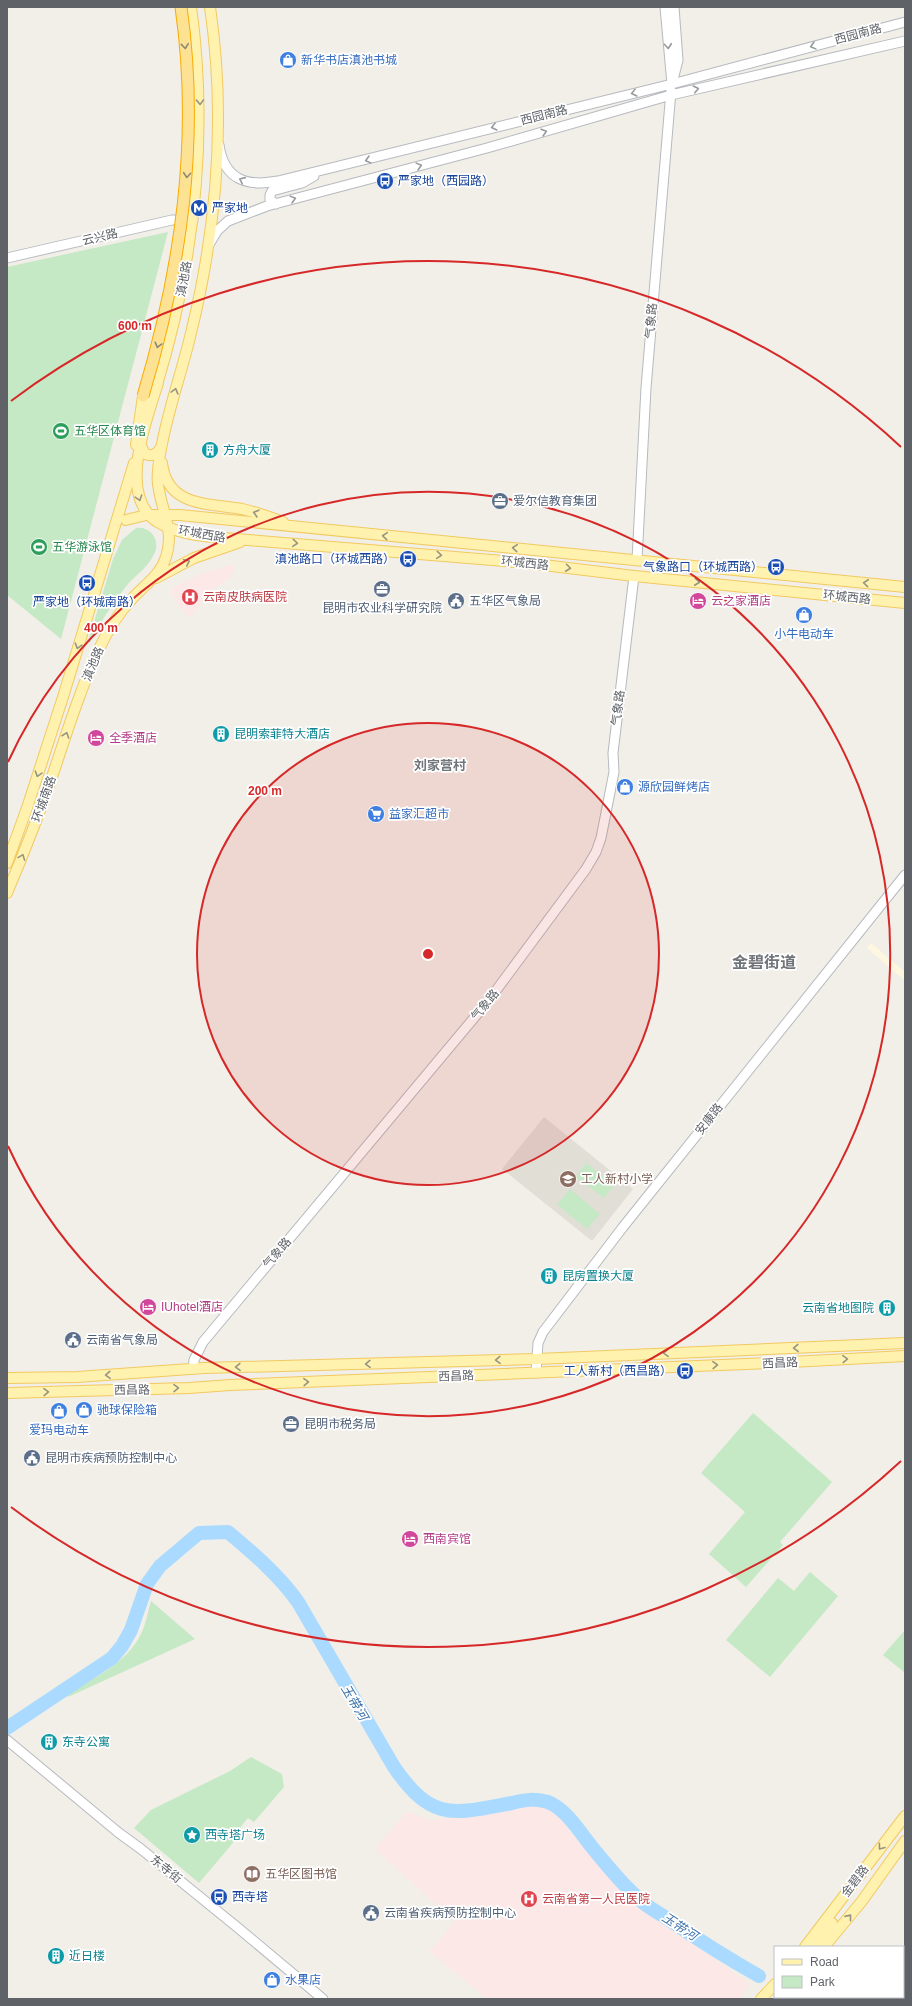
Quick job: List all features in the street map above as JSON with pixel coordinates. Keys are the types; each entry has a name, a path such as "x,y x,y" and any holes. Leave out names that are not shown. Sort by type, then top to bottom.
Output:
{"highway":[{"path":"143,396 171,292 185,192 189,109 187,61 181,7"}],"main road":[{"name":"滇池路","path":"136,455 158,383 181,294 193,220 199,151 200,115 198,74 191,7"},
{"name":"滇池路","path":"77,703 92,664 109,631 124,608 160,571 168,550 168,527 166,514 157,482 161,447 191,335 207,254 214,194 218,128 217,73 210,7"},
{"name":"环城西路","path":"158,383 133,476 140,502 149,514 168,527 205,536 527,563 634,576 905,603"},
{"path":"133,476 136,455 137,427 143,396"},
{"path":"133,476 134,434 143,396"},
{"path":"165,429 162,444 163,470 167,482 180,495 201,503 249,511 306,528"},
{"path":"141,446 145,454 152,456 158,453 161,447"},
{"name":"滇池路","path":"63,697 110,542 133,476"},
{"name":"环城西路","path":"126,520 149,514 166,514 905,586"},
{"path":"126,520 142,518 157,524 166,538 168,550"},
{"name":"滇池路","path":"110,542 117,528 126,520"},
{"path":"142,589 169,571 203,554 237,543 256,540"},
{"name":"环城南路","path":"7,864 63,697"},
{"name":"环城南路","path":"7,893 46,796 77,703"},
{"name":"西昌路","path":"7,1378 77,1376 193,1369 537,1359 905,1343"},
{"name":"西昌路","path":"7,1393 189,1388 905,1356"},
{"name":"金碧路","path":"806,1946 905,1816"},
{"name":"金碧路","path":"825,1946 862,1901 905,1840"},
{"path":"815,1946 836,1918 835,1914 830,1915"},
{"path":"761,1999 774,1985"}],"street":[{"name":"气象路","path":"665,7 672,84"},
{"name":"气象路","path":"637,560 646,388 672,84 678,60 674,7"},
{"name":"西园南路","path":"218,128 220,149 229,171 242,180 254,183 270,183 322,172 672,84 905,22"},
{"name":"西园南路","path":"207,254 214,235 224,224 244,213 488,148 671,95 905,41"},
{"path":"276,204 270,200 272,191 302,183 322,172"},
{"name":"云兴路","path":"7,258 172,220 193,220"},
{"name":"气象路","path":"193,1369 194,1360 203,1342 489,1000 553,915 595,854 601,838 614,772 613,752 634,576"},
{"name":"安康路","path":"536,1373 538,1343 543,1332 623,1227 905,875"},
{"name":"东寺街","path":"8,1741 119,1833 142,1849 323,1999"}],"shaded area":[{"name":"云南皮肤病医院","path":"233,564 235,569 230,578 211,590 190,618 177,604 170,589 203,573"},
{"path":"871,943 905,972 905,981 867,948"},
{"name":"工人新村小学","path":"544,1117 633,1189 592,1241 502,1169"},
{"name":"云南省第一人民医院","path":"530,1804 545,1807 564,1822 569,1831 634,1903 750,1984 739,1999 487,1999 429,1951 455,1922 375,1849 407,1811 428,1820 474,1816 509,1807"}],"green space":[{"name":"五华区体育馆","path":"168,232 61,639 7,595 7,267"},
{"path":"136,528 146,529 153,535 156,544 154,554 146,566 128,584 117,598 90,643 88,642 113,559 122,540"},
{"path":"586,1163 614,1185 604,1198 576,1177"},
{"path":"570,1189 600,1214 587,1229 557,1205"},
{"path":"753,1413 832,1482 780,1542 783,1545 746,1587 709,1554 745,1512 701,1473"},
{"path":"810,1572 838,1596 770,1677 726,1640 778,1578 794,1591"},
{"path":"151,1601 195,1639 68,1697 67,1694 109,1669 127,1654 141,1634 146,1622"},
{"path":"905,1630 905,1673 883,1655"},
{"path":"251,1757 282,1774 284,1787 254,1822 248,1818 234,1835 237,1838 199,1883 134,1828 151,1810 230,1771"}],"waterway":[{"name":"玉带河","path":"7,1728 112,1658 122,1646 131,1630 147,1584 160,1566 199,1533 228,1532 257,1557 291,1592 394,1767 408,1785 420,1797 432,1805 445,1810 458,1811 474,1810 530,1800 548,1802 568,1817 627,1888 650,1908 759,1976"}],"place":[{"name":"新华书店滇池书城","path":"288,60"},
{"name":"严家地（西园路）","path":"385,181"},
{"name":"严家地","path":"199,208"},
{"name":"五华区体育馆","path":"61,431"},
{"name":"方舟大厦","path":"210,450"},
{"name":"爱尔信教育集团","path":"500,501"},
{"name":"五华游泳馆","path":"39,547"},
{"name":"滇池路口（环城西路）","path":"408,559"},
{"name":"气象路口（环城西路）","path":"776,567"},
{"name":"严家地（环城南路）","path":"87,583"},
{"name":"昆明市农业科学研究院","path":"382,589"},
{"name":"云南皮肤病医院","path":"190,597"},
{"name":"五华区气象局","path":"456,601"},
{"name":"云之家酒店","path":"698,601"},
{"name":"小牛电动车","path":"804,615"},
{"name":"昆明索菲特大酒店","path":"221,734"},
{"name":"全季酒店","path":"96,738"},
{"name":"源欣园鲜烤店","path":"625,787"},
{"name":"益家汇超市","path":"376,814"},
{"name":"工人新村小学","path":"568,1179"},
{"name":"昆房置换大厦","path":"549,1276"},
{"name":"IUhotel酒店","path":"148,1307"},
{"name":"云南省地图院","path":"887,1308"},
{"name":"云南省气象局","path":"73,1340"},
{"name":"工人新村（西昌路）","path":"685,1371"},
{"name":"驰球保险箱","path":"84,1410"},
{"name":"爱玛电动车","path":"59,1411"},
{"name":"昆明市税务局","path":"291,1424"},
{"name":"昆明市疾病预防控制中心","path":"32,1458"},
{"name":"西南宾馆","path":"410,1539"},
{"name":"东寺公寓","path":"49,1742"},
{"name":"西寺塔广场","path":"192,1835"},
{"name":"五华区图书馆","path":"252,1874"},
{"name":"西寺塔","path":"219,1897"},
{"name":"云南省第一人民医院","path":"529,1899"},
{"name":"云南省疾病预防控制中心","path":"371,1913"},
{"name":"近日楼","path":"56,1956"},
{"name":"水果店","path":"272,1980"}],"district":[{"name":"刘家营村","path":"440,765"},
{"name":"金碧街道","path":"764,962"}]}
